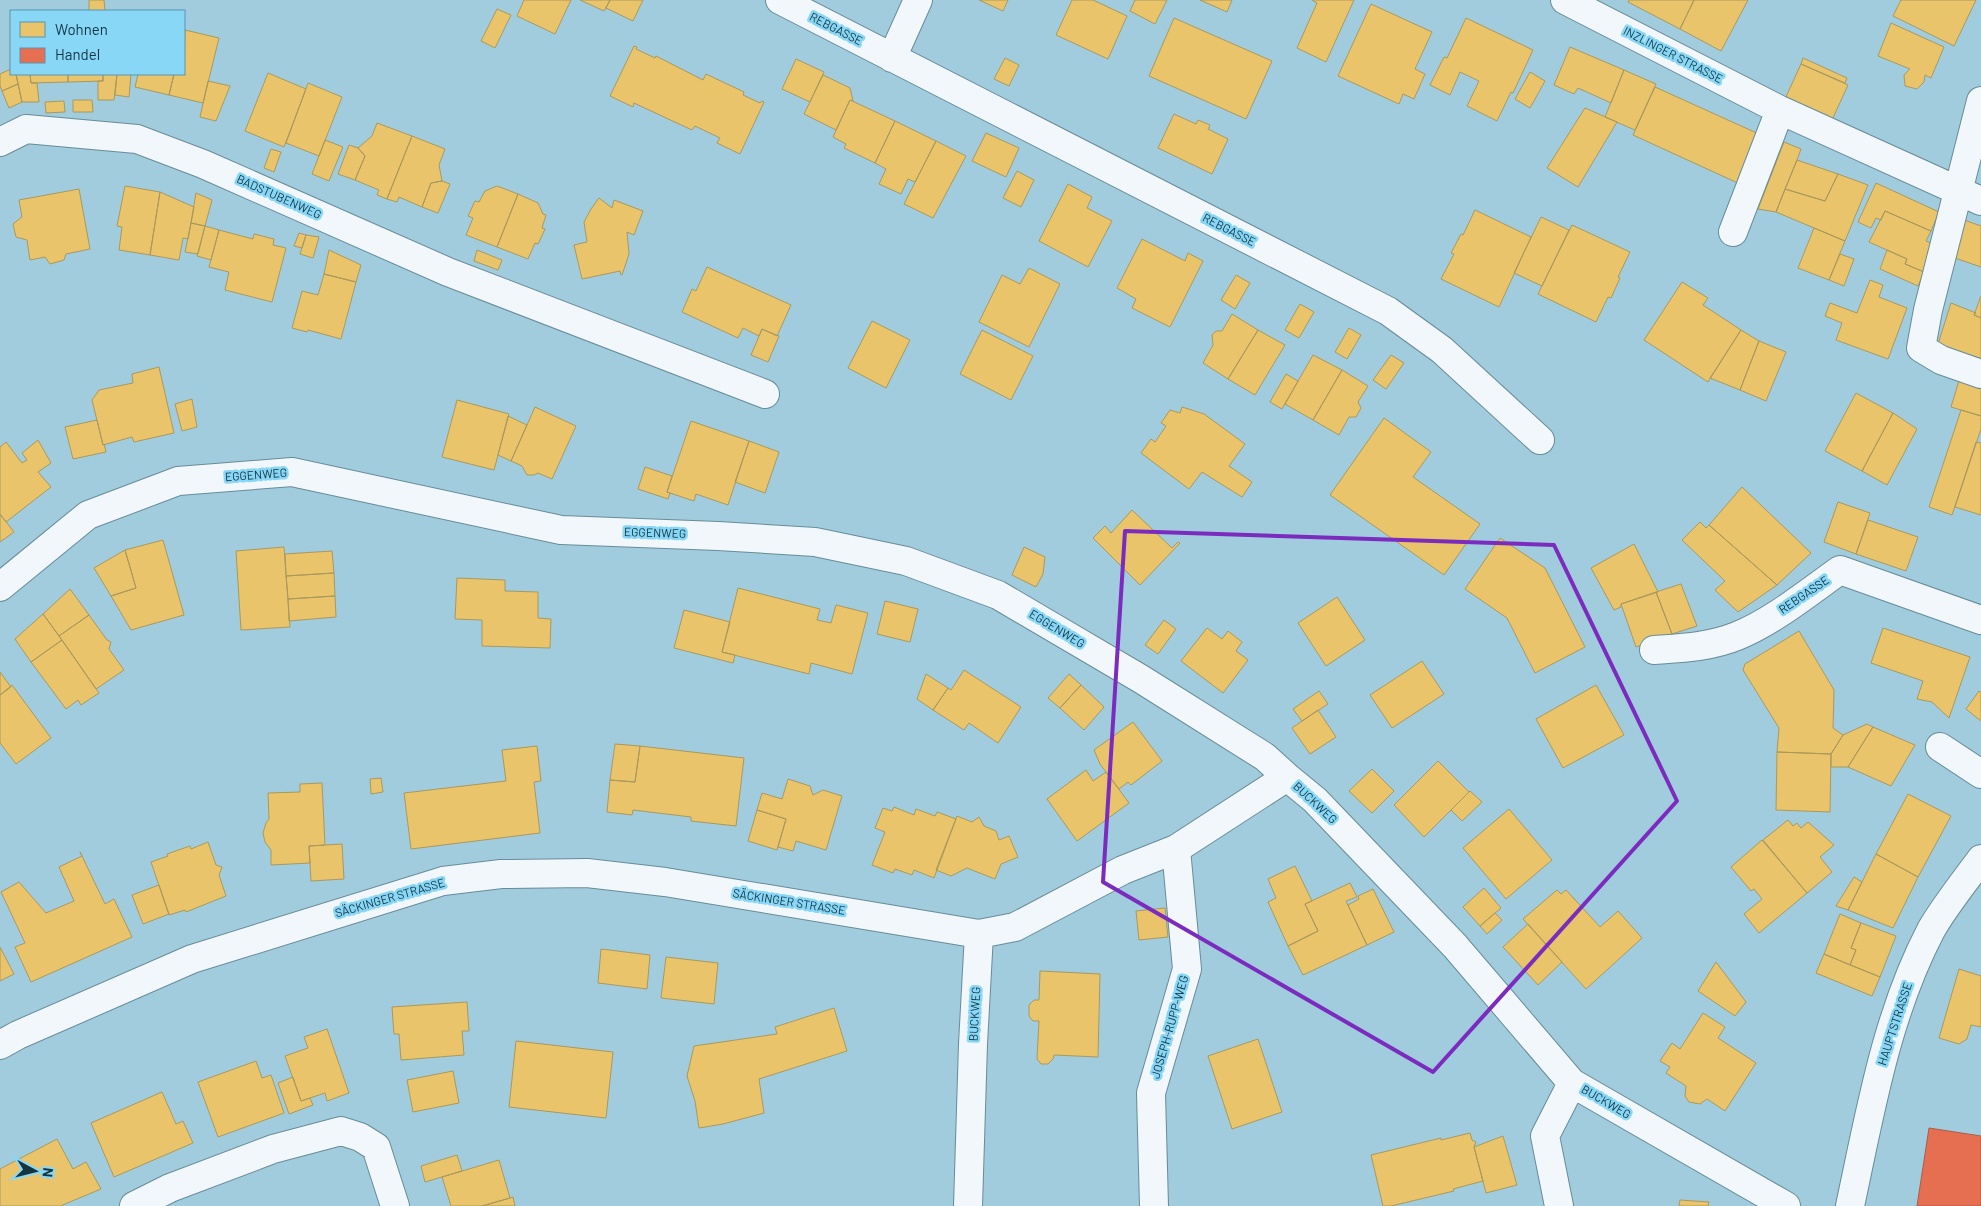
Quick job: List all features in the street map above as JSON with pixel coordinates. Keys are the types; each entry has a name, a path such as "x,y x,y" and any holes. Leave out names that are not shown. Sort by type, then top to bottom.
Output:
{"street":[{"name":"REBGASSE","path":"780,0 1388,312 1442,350 1540,440"},
{"path":"892,58 918,0"},
{"name":"INZLINGER STRASSE","path":"1565,0 1780,110 1969,196"},
{"path":"1981,101 1969,196 1928,310 1922,348 1941,360 1981,374"},
{"path":"1733,232 1780,110"},
{"name":"BADSTUBENWEG","path":"0,142 26,129 137,139 203,164 448,272 764,394"},
{"name":"EGGENWEG","path":"0,588 88,515 178,480 292,472 561,530 815,542 906,561 998,594 1141,679 1265,757 1287,777"},
{"name":"REBGASSE","path":"1654,650 1702,646 1737,636 1777,614 1840,570 1981,620"},
{"path":"1940,747 1981,774"},
{"name":"BUCKWEG","path":"968,1206 973,1044 979,934 1015,927 1123,870 1176,849 1287,777 1315,800 1455,946 1572,1083 1786,1206"},
{"name":"JOSEPH-RUPP-WEG","path":"1154,1206 1150,1093 1187,968 1176,849"},
{"name":"HAUPTSTRASSE","path":"1850,1206 1877,1080 1902,996 1932,929 1981,859"},
{"name":"SÄCKINGER STRASSE","path":"0,1045 18,1035 192,959 443,881 501,874 587,873 665,882 979,934"},
{"path":"1559,1206 1545,1136 1572,1083"},
{"path":"134,1206 170,1188 273,1149 342,1132 360,1137 376,1147 395,1206"}],"highlighted area":[{"path":"1125,531 1554,545 1677,801 1433,1072 1103,882"}],"building: Wohnen":[{"path":"89,0 104,0 105,10 89,10"},
{"path":"524,0 571,0 555,34 517,16"},
{"path":"580,0 610,0 604,11"},
{"path":"610,0 643,0 633,21 606,8"},
{"path":"979,0 1008,0 1003,11"},
{"path":"1072,0 1093,0 1127,16 1108,59 1056,35"},
{"path":"1135,0 1167,0 1155,24 1130,11"},
{"path":"1200,0 1232,0 1227,12"},
{"path":"1312,0 1354,0 1326,62 1297,48 1317,3"},
{"path":"1629,0 1694,0 1680,29 1628,2"},
{"path":"1694,0 1748,0 1721,51 1680,29"},
{"path":"1901,0 1976,0 1954,46 1893,16"},
{"path":"1371,4 1432,32 1415,69 1425,74 1414,99 1403,94 1399,104 1338,76"},
{"path":"497,9 511,15 495,48 481,41"},
{"path":"1174,18 1272,61 1246,119 1149,76"},
{"path":"1466,18 1533,50 1513,93 1511,92 1497,121 1467,106 1479,81 1460,72 1450,95 1430,85 1444,57 1447,58"},
{"path":"1891,23 1944,47 1931,78 1925,75 1924,82 1917,89 1905,86 1904,75 1910,69 1878,56"},
{"path":"185,30 219,38 203,103 169,95 174,75 185,75"},
{"path":"634,46 637,47 636,49 655,58 656,56 703,80 706,74 744,92 743,95 760,103 764,102 740,154 717,143 720,138 695,126 692,130 634,103 633,107 610,96"},
{"path":"1570,47 1624,70 1611,103 1578,88 1574,94 1554,85"},
{"path":"1005,58 1019,65 1009,86 994,79"},
{"path":"1803,58 1847,78 1845,83 1801,64"},
{"path":"796,59 824,72 810,102 782,89"},
{"path":"1801,64 1848,85 1832,120 1785,99"},
{"path":"10,69 10,75 16,75 18,84 2,91 0,74"},
{"path":"1624,70 1656,84 1635,130 1605,117"},
{"path":"1530,72 1545,81 1530,108 1515,99"},
{"path":"268,73 306,89 284,147 245,131"},
{"path":"16,75 30,75 31,83 37,83 39,102 22,102"},
{"path":"30,75 68,75 68,82 31,83"},
{"path":"68,75 103,75 103,81 68,82"},
{"path":"103,75 117,75 114,100 98,100 98,81 103,81"},
{"path":"117,75 131,75 129,97 115,95"},
{"path":"138,75 174,75 169,95 135,87"},
{"path":"823,75 850,88 853,101 850,100 836,130 804,114"},
{"path":"208,81 230,86 216,121 200,117"},
{"path":"308,83 342,97 319,156 286,143"},
{"path":"18,84 22,102 9,108 2,91"},
{"path":"1655,87 1761,135 1740,184 1633,135"},
{"path":"73,100 92,100 93,112 73,112"},
{"path":"850,100 895,121 875,163 844,148 846,144 833,137"},
{"path":"64,101 65,112 46,113 45,102"},
{"path":"1585,108 1617,122 1578,187 1547,168"},
{"path":"1174,114 1196,124 1198,120 1210,125 1208,129 1228,139 1212,174 1158,148"},
{"path":"895,121 936,141 915,182 908,179 901,194 879,184 886,169 875,163"},
{"path":"377,123 412,136 387,199 377,195 379,190 355,180 365,156 358,148 372,136"},
{"path":"986,133 1019,148 1006,177 972,161"},
{"path":"412,136 445,149 439,165 442,181 431,183 422,207 399,197 397,202 387,199"},
{"path":"325,140 343,147 329,181 312,174"},
{"path":"936,141 966,156 933,218 904,204"},
{"path":"1784,142 1801,149 1797,160 1776,212 1758,209"},
{"path":"349,145 358,148 365,156 355,180 338,174"},
{"path":"271,149 281,152 274,172 264,168"},
{"path":"1797,160 1838,174 1825,201 1785,189"},
{"path":"1017,171 1034,180 1021,207 1003,198"},
{"path":"1838,174 1868,185 1845,241 1776,212 1785,189 1825,201"},
{"path":"442,181 450,184 438,213 422,207 431,183"},
{"path":"1876,183 1939,212 1931,231 1885,211 1881,220 1876,218 1871,228 1858,222"},
{"path":"1068,184 1092,197 1087,208 1112,221 1088,267 1039,241"},
{"path":"125,186 160,192 150,255 119,250 122,227 117,226"},
{"path":"497,186 518,194 497,247 466,235 473,218 468,216 475,201 479,202 485,191"},
{"path":"79,189 90,249 66,254 64,260 50,264 45,257 30,260 27,240 16,237 13,224 22,217 19,200"},
{"path":"160,192 194,207 188,239 183,238 179,260 150,255"},
{"path":"196,193 212,200 205,226 191,223"},
{"path":"518,194 538,203 543,214 546,215 542,228 545,229 538,244 535,243 528,259 497,247"},
{"path":"599,198 612,208 614,200 643,211 634,235 627,232 629,254 622,275 620,271 582,279 574,245 587,242 584,222"},
{"path":"1475,210 1531,237 1499,307 1441,279 1454,254 1451,253 1461,234 1463,235"},
{"path":"1885,211 1931,231 1926,241 1936,245 1924,272 1905,264 1907,259 1869,242"},
{"path":"1541,217 1569,230 1542,286 1514,273"},
{"path":"1964,220 1981,226 1981,267 1952,257"},
{"path":"191,223 205,226 198,254 185,252"},
{"path":"1572,225 1630,252 1618,277 1620,278 1611,298 1608,297 1596,322 1538,294"},
{"path":"205,226 219,230 211,260 197,256"},
{"path":"1814,228 1845,241 1829,280 1798,268"},
{"path":"219,230 253,239 254,234 274,239 273,245 286,248 272,302 225,290 229,272 209,267"},
{"path":"299,233 306,235 302,248 294,246"},
{"path":"306,235 319,237 313,258 300,254"},
{"path":"1142,239 1185,261 1188,253 1203,261 1170,327 1132,308 1136,299 1117,288"},
{"path":"329,250 361,265 356,282 324,274"},
{"path":"477,250 502,260 498,270 474,261"},
{"path":"1887,250 1907,259 1905,264 1924,272 1918,286 1880,269"},
{"path":"1840,254 1854,259 1844,286 1829,280"},
{"path":"707,267 791,305 777,336 762,329 759,336 743,328 738,338 682,312 692,289 696,291"},
{"path":"1029,268 1060,284 1029,347 979,322 1002,275 1020,284"},
{"path":"324,274 356,282 341,339 308,330 307,332 292,328 302,291 318,295"},
{"path":"1236,275 1250,283 1235,309 1221,300"},
{"path":"1870,280 1883,285 1879,297 1907,308 1888,359 1836,340 1842,323 1825,316 1830,303 1857,313"},
{"path":"1682,282 1708,298 1703,305 1741,330 1708,382 1644,340"},
{"path":"1981,296 1981,318 1974,315"},
{"path":"1951,303 1976,313 1974,315 1981,318 1981,361 1938,344"},
{"path":"1300,304 1314,312 1299,338 1285,330"},
{"path":"1232,314 1258,330 1228,379 1203,363 1213,345 1212,335 1216,331 1222,331"},
{"path":"872,321 910,340 886,388 848,368"},
{"path":"1349,328 1361,335 1347,359 1335,352"},
{"path":"762,329 779,336 768,362 751,355"},
{"path":"982,330 1033,356 1011,400 960,374"},
{"path":"1258,330 1285,345 1255,395 1228,379"},
{"path":"1741,330 1759,341 1740,390 1710,378"},
{"path":"1759,341 1786,352 1766,401 1740,390"},
{"path":"1313,355 1342,370 1313,420 1285,404"},
{"path":"1391,355 1404,363 1386,389 1373,380"},
{"path":"159,367 174,433 134,442 132,437 103,445 92,400 99,390 133,383 132,374"},
{"path":"1342,370 1368,386 1358,402 1361,408 1356,417 1349,417 1339,435 1313,420"},
{"path":"1286,374 1298,381 1282,409 1270,402"},
{"path":"1960,377 1981,383 1981,416 1951,407"},
{"path":"1856,393 1893,413 1862,471 1825,451"},
{"path":"192,399 197,427 182,431 175,404"},
{"path":"457,400 509,414 494,470 442,457"},
{"path":"535,407 576,426 552,479 538,473 527,475 522,466 511,461"},
{"path":"1182,407 1204,414 1245,444 1229,466 1252,482 1242,497 1202,472 1189,489 1141,453 1151,439 1155,442 1166,426 1161,423 1170,410 1180,413"},
{"path":"1961,410 1981,416 1981,429 1952,515 1929,507"},
{"path":"1893,413 1917,429 1887,485 1862,471"},
{"path":"508,416 527,425 511,461 498,455"},
{"path":"1384,418 1431,452 1413,477 1480,524 1444,575 1330,495"},
{"path":"97,420 106,452 73,459 65,427"},
{"path":"691,421 749,441 728,505 696,494 694,501 667,492"},
{"path":"38,440 51,463 38,472 51,487 6,522 0,514 0,447 6,442 22,463 27,460 22,453"},
{"path":"749,441 779,452 765,493 735,482"},
{"path":"1976,442 1981,443 1981,515 1955,507"},
{"path":"645,467 672,476 667,492 670,493 668,499 638,489"},
{"path":"1742,487 1811,553 1777,585 1709,525"},
{"path":"1838,502 1870,513 1856,554 1824,542"},
{"path":"1132,510 1172,548 1178,542 1180,543 1140,585 1093,538 1105,526 1111,533"},
{"path":"0,514 14,532 0,542"},
{"path":"1868,520 1918,537 1906,571 1856,554"},
{"path":"1700,522 1706,528 1709,525 1777,585 1738,612 1715,590 1725,581 1682,540"},
{"path":"1500,538 1545,568 1585,647 1535,673 1507,618 1465,589"},
{"path":"163,540 184,615 131,630 111,596 136,588 125,550"},
{"path":"1634,544 1658,592 1621,604 1621,607 1614,610 1591,568"},
{"path":"284,547 290,627 241,630 236,551"},
{"path":"1024,547 1045,557 1043,574 1036,587 1012,575"},
{"path":"125,550 136,588 111,596 94,568"},
{"path":"332,551 334,573 286,576 285,554"},
{"path":"334,573 335,596 288,599 286,576"},
{"path":"457,578 505,580 505,591 538,592 538,618 551,619 550,648 482,646 482,620 455,619"},
{"path":"1681,584 1697,626 1672,634 1656,592"},
{"path":"738,588 820,609 817,620 831,623 836,605 868,613 852,674 811,663 809,674 722,652"},
{"path":"70,589 89,615 59,636 43,614"},
{"path":"1656,592 1672,634 1636,647 1621,604"},
{"path":"335,596 336,617 289,621 288,599"},
{"path":"1337,597 1365,640 1326,666 1298,623"},
{"path":"885,601 918,609 910,642 877,634"},
{"path":"684,610 730,622 722,652 735,655 733,663 674,648"},
{"path":"43,614 62,640 31,662 15,639"},
{"path":"89,615 107,640 111,642 109,649 124,670 96,689 59,636"},
{"path":"1164,620 1176,629 1158,654 1145,645"},
{"path":"1207,628 1222,639 1228,631 1242,642 1236,651 1248,660 1223,693 1181,661"},
{"path":"1883,628 1970,657 1949,718 1932,702 1917,699 1923,681 1871,663"},
{"path":"1799,631 1834,690 1833,728 1843,735 1831,754 1777,752 1779,728 1743,670 1745,664"},
{"path":"62,640 99,693 81,705 78,700 66,709 31,662"},
{"path":"1422,661 1444,694 1392,728 1370,695"},
{"path":"964,670 1021,707 998,743 969,723 964,730 933,710 948,688 951,690"},
{"path":"0,672 11,687 0,695"},
{"path":"926,674 948,688 933,710 917,699"},
{"path":"1069,674 1081,685 1060,708 1048,698"},
{"path":"12,685 51,738 16,764 0,743 0,695"},
{"path":"1081,685 1104,707 1084,730 1060,708"},
{"path":"1596,685 1624,735 1563,768 1536,719"},
{"path":"1319,691 1328,704 1302,721 1293,709"},
{"path":"1979,691 1981,692 1981,721 1966,709"},
{"path":"1318,710 1336,737 1310,754 1292,728"},
{"path":"1133,722 1162,761 1131,785 1128,782 1119,789 1100,764 1094,750"},
{"path":"1867,724 1873,727 1848,767 1831,767 1831,754 1843,735"},
{"path":"1873,727 1915,745 1891,786 1848,767"},
{"path":"615,744 640,746 635,782 610,780"},
{"path":"537,746 541,781 534,782 540,833 411,849 404,793 506,781 502,750"},
{"path":"640,746 744,758 736,826 691,821 691,817 633,810 632,815 607,812 610,780 635,782"},
{"path":"1777,752 1831,754 1830,812 1776,810"},
{"path":"1438,761 1469,792 1424,837 1394,805"},
{"path":"1372,769 1394,791 1372,813 1349,791"},
{"path":"1086,770 1093,781 1106,772 1129,803 1077,841 1047,799"},
{"path":"381,778 383,792 371,794 370,779"},
{"path":"788,779 810,786 813,795 823,790 842,796 826,850 796,841 793,851 778,847 786,819 757,810 762,793 782,799"},
{"path":"322,783 325,845 309,846 310,863 271,865 271,850 265,842 263,833 269,819 268,793 300,792 300,784"},
{"path":"1470,791 1482,802 1462,821 1451,810"},
{"path":"1908,794 1951,816 1918,877 1876,854"},
{"path":"894,807 914,815 916,809 935,816 937,812 956,819 934,878 914,870 912,875 895,869 893,873 872,865 885,832 875,828 883,808 892,811"},
{"path":"1509,809 1552,860 1506,899 1463,848"},
{"path":"757,810 786,819 777,850 748,841"},
{"path":"957,816 972,822 979,817 984,826 996,831 999,840 1009,836 1018,857 1001,864 995,879 967,868 951,876 936,870"},
{"path":"1788,820 1793,826 1797,823 1801,828 1808,822 1834,845 1820,857 1832,872 1807,893 1763,840"},
{"path":"1762,840 1807,893 1759,933 1744,914 1762,899 1754,889 1751,891 1731,867"},
{"path":"208,842 216,865 222,867 219,875 226,896 186,912 185,910 169,915 151,862 168,856 167,854 190,846 191,849"},
{"path":"342,844 344,879 311,881 309,846"},
{"path":"1876,854 1918,877 1893,928 1848,910"},
{"path":"82,856 105,904 114,899 132,937 31,982 15,947 25,943 1,892 19,882 46,913 74,901 59,867"},
{"path":"1295,866 1312,901 1305,904 1318,931 1288,946 1268,902 1276,898 1268,879"},
{"path":"1854,877 1862,882 1848,910 1836,906"},
{"path":"1350,883 1357,897 1346,901 1367,945 1303,975 1288,946 1318,931 1305,904"},
{"path":"159,885 169,914 143,924 132,895"},
{"path":"1484,888 1501,908 1480,926 1463,907"},
{"path":"1373,889 1394,932 1367,945 1348,905 1359,899 1358,896"},
{"path":"1557,890 1561,894 1566,890 1600,927 1618,911 1642,938 1586,989 1523,919"},
{"path":"1165,908 1168,937 1139,940 1136,911"},
{"path":"1495,913 1502,920 1487,934 1480,926"},
{"path":"1840,914 1861,923 1851,948 1856,950 1850,965 1824,954"},
{"path":"1861,923 1896,936 1880,977 1850,965 1856,950 1851,948"},
{"path":"1528,924 1562,962 1538,985 1503,947"},
{"path":"0,947 14,974 0,981"},
{"path":"601,949 650,955 647,989 598,983"},
{"path":"1824,954 1880,977 1872,996 1816,973"},
{"path":"666,957 718,963 714,1004 661,998"},
{"path":"1716,962 1746,1002 1735,1016 1698,991"},
{"path":"1959,969 1981,976 1981,1027 1971,1025 1967,1039 1959,1044 1939,1038"},
{"path":"1040,971 1100,974 1098,1057 1054,1055 1048,1064 1041,1064 1037,1059 1039,1021 1033,1021 1029,1016 1029,1005 1034,1000 1039,1000"},
{"path":"467,1002 469,1031 462,1031 464,1055 401,1060 399,1034 394,1034 392,1007"},
{"path":"834,1008 847,1051 759,1079 764,1113 699,1128 695,1101 687,1076 694,1046 777,1034 775,1027"},
{"path":"1703,1013 1725,1027 1718,1038 1756,1063 1725,1111 1707,1099 1700,1104 1689,1102 1685,1096 1686,1086 1666,1073 1670,1067 1660,1061 1672,1043 1680,1049"},
{"path":"327,1029 349,1093 327,1101 325,1093 301,1101 285,1056 308,1048 304,1037"},
{"path":"1258,1039 1282,1112 1232,1129 1208,1056"},
{"path":"516,1041 613,1052 606,1118 509,1107"},
{"path":"256,1061 262,1078 271,1075 284,1113 218,1137 198,1082"},
{"path":"453,1071 459,1103 413,1112 407,1080"},
{"path":"293,1077 301,1101 310,1098 313,1105 289,1114 278,1083"},
{"path":"162,1092 176,1124 183,1121 193,1143 114,1177 91,1123"},
{"path":"1470,1133 1472,1140 1476,1142 1474,1147 1483,1181 1453,1189 1454,1191 1391,1206 1383,1206 1371,1155"},
{"path":"1503,1136 1517,1185 1486,1193 1474,1147"},
{"path":"57,1139 73,1169 86,1162 101,1189 60,1206 0,1206 0,1169"},
{"path":"457,1155 462,1171 425,1182 421,1166"},
{"path":"499,1160 510,1198 482,1206 451,1206 442,1177"},
{"path":"513,1197 515,1206 482,1206 510,1198"},
{"path":"1680,1200 1709,1202 1708,1206 1679,1206"}],"building: Handel":[{"path":"1929,1128 1981,1136 1981,1206 1917,1206"}]}
